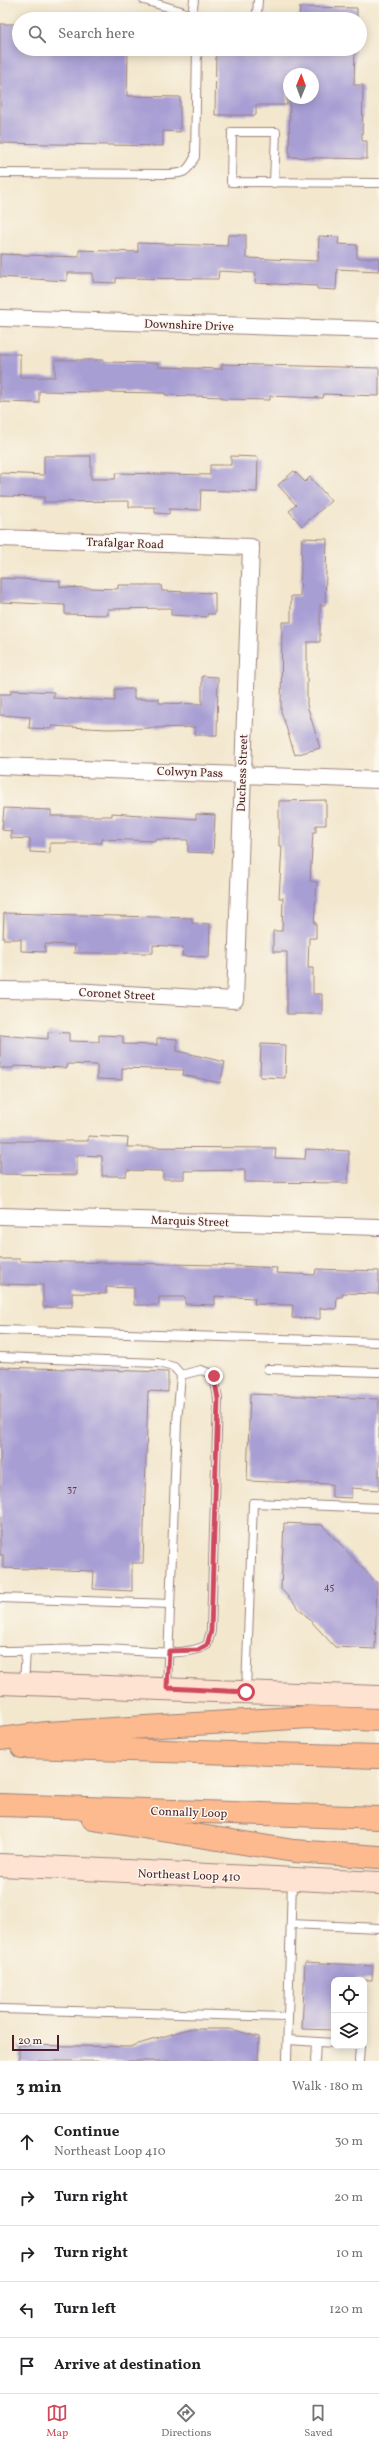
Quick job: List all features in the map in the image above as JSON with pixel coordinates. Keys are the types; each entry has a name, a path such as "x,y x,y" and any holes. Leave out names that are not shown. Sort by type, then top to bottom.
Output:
{"highway":[{"path":"0,1739 47,1733 302,1718 379,1720"},
{"path":"0,1746 379,1757"},
{"path":"4,1805 178,1834 294,1851 379,1857"},
{"name":"Connally Loop","path":"4,1805 379,1818"}],"main road":[{"path":"0,1683 379,1697"},
{"name":"Northeast Loop 410","path":"0,1865 379,1884"}],"street":[{"name":"Downshire Drive","path":"0,318 379,330"},
{"name":"Trafalgar Road","path":"0,538 251,547"},
{"name":"Duchess Street","path":"235,1000 251,547"},
{"name":"Colwyn Pass","path":"0,766 379,780"},
{"name":"Coronet Street","path":"0,990 235,1000"},
{"name":"Marquis Street","path":"0,1216 379,1227"}],"lane":[{"path":"144,0 176,12"},
{"path":"193,12 194,0"},
{"path":"257,12 258,0"},
{"path":"0,173 180,174 189,169 195,157 197,56"},
{"path":"274,183 276,132 232,132 231,182 274,183 379,183"},
{"path":"0,1330 379,1342"},
{"path":"0,1357 158,1363 174,1367 181,1375 177,1422 167,1688"},
{"path":"268,1369 379,1372"},
{"path":"0,1651 102,1649 169,1651 198,1650 207,1645 211,1631 218,1399 214,1376 201,1370 181,1375"},
{"path":"246,1692 253,1503 379,1508"},
{"path":"0,1598 170,1604"},
{"path":"24,1684 26,1651"},
{"path":"287,2061 292,1880"},
{"path":"291,1924 379,1928"},
{"path":"0,2010 288,2018"},
{"path":"288,2040 331,2043"},
{"path":"315,2061 316,2042"},
{"path":"359,2061 360,2049"}],"building":[{"path":"300,7 357,8 357,12 300,12"},
{"path":"0,24 12,24 12,56 128,56 127,96 180,97 180,132 163,131 163,146 0,143"},
{"path":"216,56 355,56 354,85 363,85 362,141 367,141 367,159 289,157 290,104 319,104 319,68 283,68 283,104 287,105 256,105 256,115 215,115"},
{"path":"228,235 246,235 246,258 318,261 319,236 339,237 338,244 357,245 357,258 379,258 379,271 337,269 336,290 317,289 317,286 255,283 256,273 219,271 218,279 116,278 116,283 93,282 93,273 67,273 67,281 0,277 0,254 79,257 79,250 138,252 138,243 227,246"},
{"path":"0,354 20,354 20,377 55,377 55,360 103,360 103,362 158,363 158,367 222,369 222,364 379,368 379,396 324,394 323,398 270,396 270,400 222,399 222,397 165,395 166,393 39,391 39,403 0,402"},
{"path":"44,456 91,456 91,479 115,479 116,473 210,475 210,465 231,465 231,456 258,457 257,492 201,490 200,510 169,509 169,514 155,513 155,507 129,507 129,501 44,502 44,497 0,496 0,473 44,475"},
{"path":"294,471 305,482 310,477 331,501 302,526 289,511 296,505 278,485"},
{"path":"302,538 327,539 325,605 320,605 320,642 307,642 307,705 320,748 295,755 281,711 282,622 291,622 291,596 300,596"},
{"path":"0,578 60,581 60,587 118,589 118,585 161,585 162,591 215,593 215,614 207,614 207,617 171,615 171,608 108,609 108,615 65,614 65,605 0,602"},
{"path":"202,676 218,677 217,735 195,735 195,727 107,729 52,726 52,729 29,728 30,717 0,715 0,694 11,694 11,690 54,692 53,698 115,701 115,689 134,689 134,699 159,699 159,703 202,704"},
{"path":"326,800 326,825 316,825 316,832 313,832 310,881 317,882 314,923 316,923 316,938 309,938 308,968 313,968 313,994 322,994 322,1014 287,1014 287,952 273,952 273,931 282,931 283,898 279,898 282,846 279,846 279,801"},
{"path":"4,808 51,810 51,816 112,816 112,813 196,819 196,814 215,815 213,853 188,852 188,840 155,839 155,841 102,839 102,843 50,843 50,853 30,852 30,839 11,838 11,831 2,830"},
{"path":"4,913 192,918 192,923 210,924 209,957 182,956 183,947 153,945 153,953 74,953 75,945 45,944 45,952 21,951 21,939 3,939"},
{"path":"48,1032 69,1033 69,1041 99,1042 99,1035 123,1036 123,1044 157,1045 157,1038 177,1039 177,1051 225,1062 220,1083 183,1075 184,1070 122,1068 122,1080 97,1079 97,1065 68,1064 67,1068 14,1066 13,1068 0,1068 0,1035 48,1039"},
{"path":"261,1044 286,1045 285,1078 260,1077"},
{"path":"88,1136 128,1138 127,1147 276,1148 275,1158 305,1159 306,1149 349,1151 348,1183 245,1182 245,1170 184,1171 184,1179 163,1179 163,1171 127,1170 126,1176 102,1176 102,1156 77,1155 77,1175 0,1174 0,1141 88,1141"},
{"path":"0,1259 20,1259 20,1261 218,1265 277,1268 276,1273 315,1275 316,1269 379,1271 379,1294 343,1293 342,1297 337,1297 336,1309 320,1308 320,1319 292,1318 293,1305 254,1304 255,1298 215,1296 215,1305 185,1304 185,1297 159,1297 159,1305 134,1305 134,1288 106,1287 106,1294 72,1293 72,1307 43,1307 43,1285 0,1284"},
{"path":"0,1367 168,1372 168,1392 148,1391 143,1563 132,1563 132,1591 93,1589 94,1571 3,1568 3,1555 0,1555"},
{"path":"250,1394 379,1399 379,1490 351,1488 351,1498 332,1497 332,1484 247,1481"},
{"path":"284,1523 322,1525 377,1583 375,1649 335,1647 281,1589"},
{"path":"305,1962 373,1966 372,1980 367,1980 367,1977 331,1977 331,2030 302,2029"},
{"path":"188,2029 230,2029 259,2037 258,2061 19,2061 19,2045 129,2047"}],"route":[{"path":"214,1376 218,1399 211,1631 207,1645 198,1650 169,1651 167,1688 246,1692"}]}
